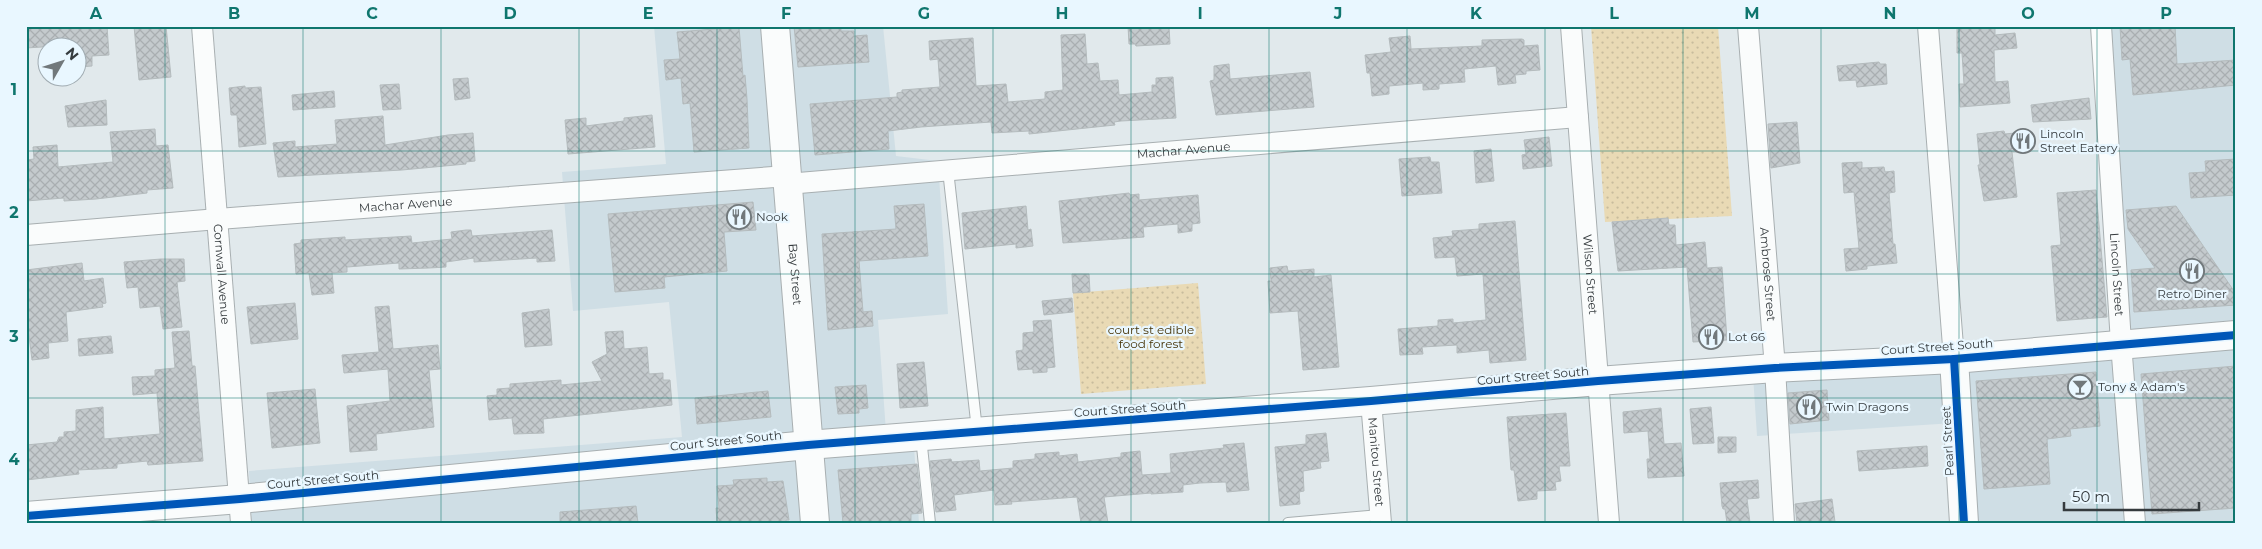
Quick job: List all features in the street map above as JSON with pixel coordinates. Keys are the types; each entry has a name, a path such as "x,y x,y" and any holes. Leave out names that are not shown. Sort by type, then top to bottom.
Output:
{"street":[{"name":"Cornwall Avenue","path":"202,26 241,511"},
{"name":"Bay Street","path":"774,26 815,523"},
{"name":"Wilson Street","path":"1571,26 1609,523"},
{"name":"Ambrose Street","path":"1748,26 1775,368 1784,523"},
{"name":"Pearl Street","path":"1928,26 1954,359 1964,523"},
{"name":"Lincoln Street","path":"2101,26 2121,343 2135,523"},
{"name":"Machar Avenue","path":"26,235 218,219 948,170 1578,117"},
{"name":"Court Street South","path":"26,516 241,511 808,445 1371,401 1598,381 1775,368 1954,359 2121,343 2236,335"},
{"name":"Manitou Street","path":"1371,401 1380,519"}],"lane":[{"path":"948,170 977,432"},
{"path":"921,436 930,523"},
{"path":"1288,523 1380,519"}],"shaded area":[{"path":"654,26 883,26 896,156 938,161 948,314 878,320 887,446 914,446 919,523 252,523 249,471 682,437 669,302 573,311 562,172 666,164"},
{"path":"2108,26 2236,26 2236,523 1968,523 1969,422 1757,436 1753,375 2131,355"}],"green space":[{"path":"1591,26 1718,26 1732,216 1605,222"},
{"name":"court st edible food forest","path":"1198,283 1206,384 1081,394 1073,293"}],"building":[{"path":"26,26 107,26 109,55 92,56 92,66 88,66 88,38 38,38 38,47 26,48"},
{"path":"134,26 166,26 171,77 139,80"},
{"path":"794,26 841,26 841,31 854,31 854,36 867,35 869,62 798,67"},
{"path":"1128,26 1169,26 1170,44 1136,46 1135,44 1129,44"},
{"path":"1957,26 1995,26 1995,35 2015,33 2017,48 1994,50 1995,82 2008,81 2010,103 1960,107 1959,84 1964,84 1962,53 1957,53"},
{"path":"2120,26 2175,26 2177,64 2236,60 2236,85 2133,95 2130,59 2122,60"},
{"path":"739,27 747,99 749,148 694,152 690,103 683,104 681,78 666,80 664,60 680,59 677,32"},
{"path":"1085,34 1087,64 1098,63 1100,81 1118,80 1119,95 1152,92 1152,85 1156,85 1156,78 1173,77 1176,118 1121,121 1114,122 1115,125 1029,134 1029,131 992,133 991,122 921,127 888,131 889,149 815,155 810,104 897,97 897,93 902,92 902,90 940,87 938,59 930,60 929,41 973,38 976,86 1006,84 1008,102 1045,99 1045,92 1063,90 1061,35"},
{"path":"1410,36 1411,49 1482,46 1482,40 1522,39 1524,40 1524,46 1538,45 1540,70 1526,71 1526,74 1515,75 1516,83 1498,85 1496,66 1464,69 1465,82 1439,84 1439,89 1423,90 1423,83 1389,86 1389,94 1372,96 1370,73 1367,73 1365,55 1391,52 1389,38"},
{"path":"1879,62 1880,64 1886,64 1887,84 1857,87 1856,80 1839,81 1837,66"},
{"path":"1229,64 1230,79 1310,72 1314,107 1216,115 1210,81 1214,80 1214,66"},
{"path":"468,78 470,98 455,100 453,79"},
{"path":"399,84 401,109 383,110 380,85"},
{"path":"245,86 245,88 261,87 266,144 239,147 237,115 231,115 229,88"},
{"path":"334,91 335,107 293,110 292,95"},
{"path":"2089,98 2091,119 2033,122 2031,105"},
{"path":"106,100 107,125 68,127 65,106"},
{"path":"652,115 655,147 568,154 565,120 586,118 586,126 624,121 624,118"},
{"path":"383,116 385,145 473,133 475,161 466,162 466,164 402,170 278,177 273,143 295,141 295,147 337,144 335,120"},
{"path":"1797,122 1800,163 1771,168 1768,124"},
{"path":"155,129 156,146 168,145 173,188 147,190 147,193 96,199 64,201 64,198 26,201 26,160 34,159 33,147 57,145 58,167 113,162 110,132"},
{"path":"2004,131 2005,134 2015,133 2017,152 2012,152 2017,197 1984,201 1978,165 1980,165 1977,134"},
{"path":"1549,137 1552,166 1523,169 1522,155 1526,154 1524,140"},
{"path":"1491,149 1494,181 1476,183 1474,151"},
{"path":"1430,157 1431,162 1439,162 1442,193 1402,196 1399,159"},
{"path":"2236,159 2236,195 2191,198 2189,173 2206,172 2205,161"},
{"path":"1862,162 1862,168 1884,167 1885,172 1894,171 1895,192 1889,193 1893,244 1895,244 1897,263 1867,266 1867,269 1846,271 1844,249 1859,248 1854,192 1844,193 1842,163"},
{"path":"2096,190 2107,317 2057,321 2051,246 2061,245 2057,193"},
{"path":"1129,193 1130,195 1139,194 1139,200 1198,195 1200,223 1192,224 1192,231 1178,233 1178,224 1143,227 1144,237 1063,243 1059,201"},
{"path":"753,202 756,230 724,232 727,271 664,277 665,288 615,292 608,214"},
{"path":"924,204 928,256 859,261 863,312 872,311 873,326 828,330 822,234 896,229 894,206"},
{"path":"1026,206 1028,230 1031,229 1033,246 1016,248 1016,244 965,249 962,213"},
{"path":"2176,206 2236,294 2236,305 2134,312 2131,270 2155,268 2128,229 2126,210"},
{"path":"1668,218 1669,225 1675,225 1676,245 1705,242 1707,268 1722,267 1727,340 1693,342 1687,267 1618,271 1612,222"},
{"path":"1515,221 1526,360 1490,363 1489,350 1457,353 1457,345 1422,347 1423,354 1400,355 1398,329 1438,326 1438,320 1453,319 1453,323 1486,320 1483,274 1457,276 1455,257 1435,258 1433,238 1453,236 1452,231 1479,229 1479,224"},
{"path":"471,230 472,236 552,230 555,261 537,262 537,258 474,262 474,258 446,262 446,267 399,269 399,263 347,267 347,272 332,273 334,293 312,295 309,273 296,274 294,244 301,243 301,240 345,237 345,240 411,236 412,243 452,239 451,232"},
{"path":"184,259 185,281 177,282 182,327 163,329 160,306 140,308 138,287 127,288 124,262"},
{"path":"82,263 84,281 103,278 106,303 102,304 103,307 66,312 68,341 48,343 49,358 32,360 26,312 26,270"},
{"path":"1287,266 1288,271 1314,269 1314,277 1331,275 1339,367 1303,370 1298,311 1270,313 1268,281 1271,281 1270,268"},
{"path":"1072,274 1089,274 1090,292 1073,293"},
{"path":"1072,298 1073,312 1044,315 1042,301"},
{"path":"295,303 298,339 251,344 247,307"},
{"path":"389,306 393,349 438,345 440,369 429,370 434,427 376,434 377,450 350,452 347,406 390,401 388,369 344,373 342,355 379,352 375,307"},
{"path":"549,309 552,345 525,347 522,313"},
{"path":"1051,320 1055,367 1047,368 1047,372 1033,373 1033,369 1018,370 1016,351 1023,350 1023,333 1034,332 1033,321"},
{"path":"189,331 192,366 195,366 203,461 148,465 147,461 117,464 117,468 78,470 79,474 26,480 26,445 57,442 59,437 64,437 64,432 76,431 76,410 103,407 104,439 160,434 157,393 133,395 132,377 155,376 155,370 175,368 172,332"},
{"path":"623,331 624,349 647,347 649,374 663,373 663,380 670,380 672,405 543,419 544,433 514,434 512,418 489,420 487,396 497,395 497,389 510,388 510,384 561,380 561,385 602,381 592,362 607,354 605,332"},
{"path":"111,336 113,353 79,356 78,339"},
{"path":"924,362 928,406 900,408 897,364"},
{"path":"2236,366 2236,508 2152,514 2141,374"},
{"path":"2096,372 2100,426 2070,429 2071,436 2047,439 2050,484 1984,489 1976,381"},
{"path":"866,385 868,408 859,409 859,413 838,414 835,387"},
{"path":"315,389 320,443 272,448 267,393"},
{"path":"1827,390 1829,420 1790,424 1788,393"},
{"path":"768,391 771,417 697,424 695,398"},
{"path":"1711,407 1714,443 1693,444 1690,409"},
{"path":"1661,408 1664,444 1681,443 1684,476 1648,478 1647,459 1650,459 1648,431 1624,433 1623,412"},
{"path":"1566,413 1570,466 1559,466 1561,481 1555,482 1556,490 1537,491 1537,499 1518,501 1514,470 1511,470 1507,417"},
{"path":"1326,433 1329,461 1320,462 1321,468 1303,471 1304,491 1299,492 1300,504 1280,506 1275,447 1306,444 1306,435"},
{"path":"1718,437 1736,437 1736,452 1718,453"},
{"path":"1244,443 1249,490 1227,492 1226,482 1200,483 1183,485 1183,492 1104,497 1108,523 1081,523 1077,497 995,505 994,490 954,495 956,510 936,512 930,461 951,459 952,462 979,460 980,471 1013,468 1013,461 1035,459 1035,454 1059,452 1059,456 1077,454 1078,462 1121,457 1121,453 1140,451 1142,475 1171,473 1170,454 1224,448 1223,445"},
{"path":"1927,446 1928,466 1859,471 1857,451"},
{"path":"917,464 922,513 911,514 911,523 843,523 838,470"},
{"path":"767,478 767,482 783,481 789,520 786,520 786,523 717,523 716,508 719,508 717,486 734,485 733,480"},
{"path":"1758,480 1759,498 1747,499 1750,523 1727,523 1725,509 1722,506 1720,483"},
{"path":"1832,499 1835,522 1797,523 1795,504"},
{"path":"636,506 638,523 560,523 560,512"}],"cycle path":[{"path":"26,516 240,499 808,445 1371,401 1598,381 1775,368 1954,359 2236,335"},
{"path":"1954,359 1964,523"}],"place":[{"name":"Lincoln Street Eatery","path":"2023,141"},
{"name":"Nook","path":"739,217"},
{"name":"Retro Diner","path":"2192,271"},
{"name":"Lot 66","path":"1711,337"},
{"name":"Tony & Adam's","path":"2080,387"},
{"name":"Twin Dragons","path":"1809,407"}]}
